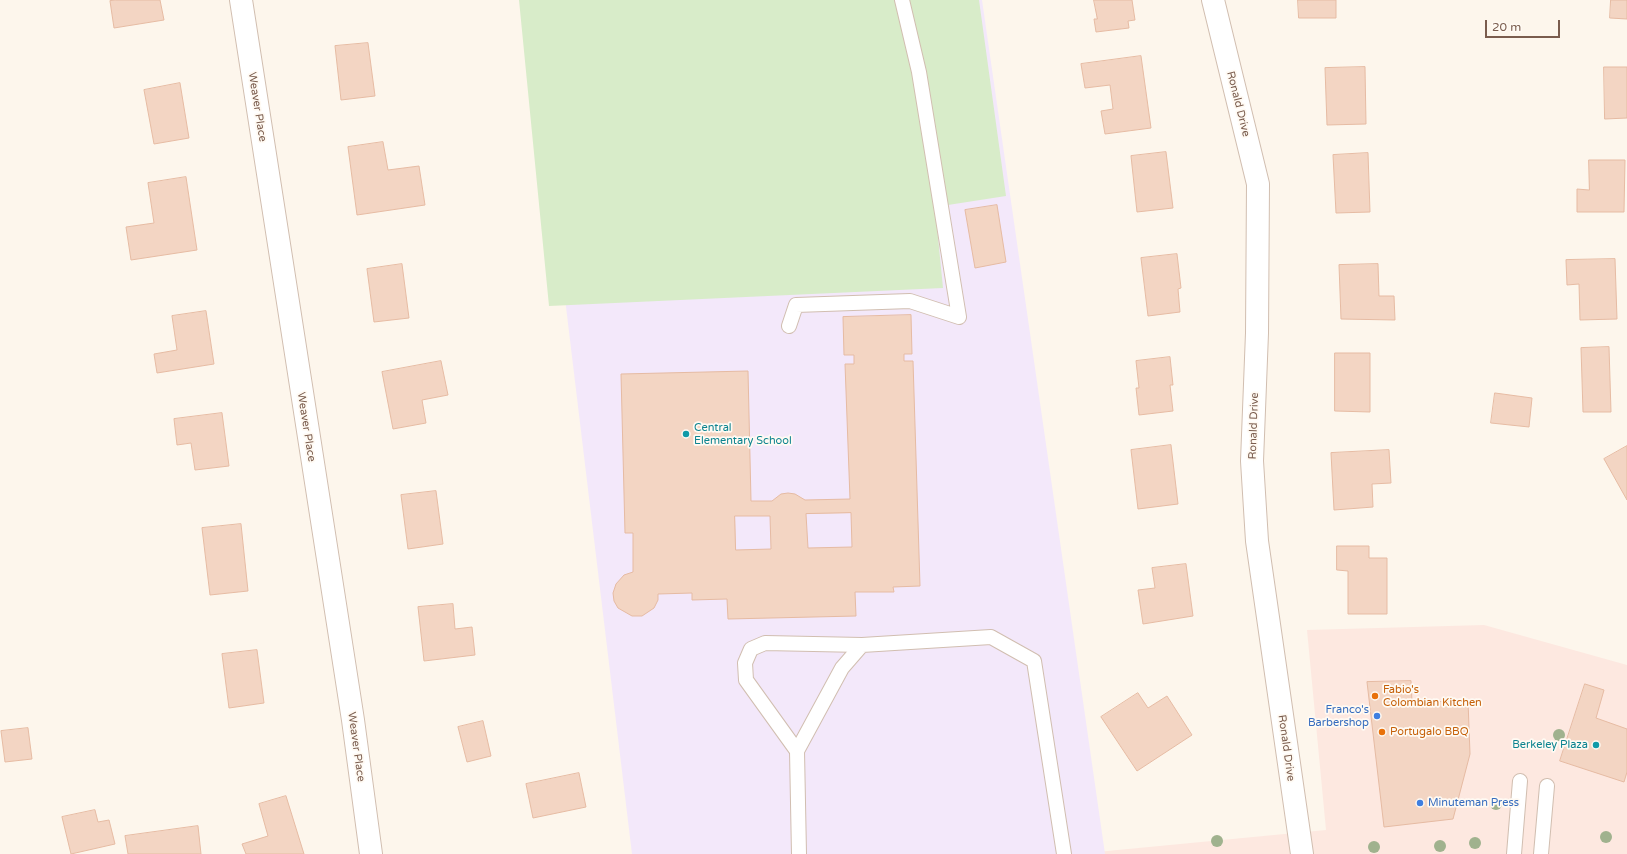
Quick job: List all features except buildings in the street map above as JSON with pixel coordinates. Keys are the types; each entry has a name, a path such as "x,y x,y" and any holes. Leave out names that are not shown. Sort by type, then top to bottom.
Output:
{"street":[{"name":"Weaver Place","path":"241,0 353,720 370,854"},
{"name":"Ronald Drive","path":"1213,0 1258,184 1257,333 1252,461 1257,541 1302,854"}],"lane":[{"path":"789,326 796,305 910,301 959,317 920,72 902,0"},
{"path":"798,751 746,680 745,663 751,649 765,643 862,645 991,637 1034,661 1064,854"},
{"path":"799,854 798,751 842,668 862,645"},
{"path":"1514,854 1520,781"},
{"path":"1541,854 1547,786"}],"shaded area":[{"path":"529,0 982,0 1105,854 632,854"},
{"path":"1484,625 1627,665 1627,854 1076,854 1326,830 1307,630"}],"green space":[{"path":"519,0 979,0 1006,196 935,207 943,288 549,306"}],"place":[{"name":"Central Elementary School","path":"686,434"},
{"name":"Fabio's Colombian Kitchen","path":"1375,696"},
{"name":"Franco's Barbershop","path":"1377,716"},
{"name":"Portugalo BBQ","path":"1382,732"},
{"name":"Berkeley Plaza","path":"1596,745"},
{"name":"Minuteman Press","path":"1420,803"}]}
